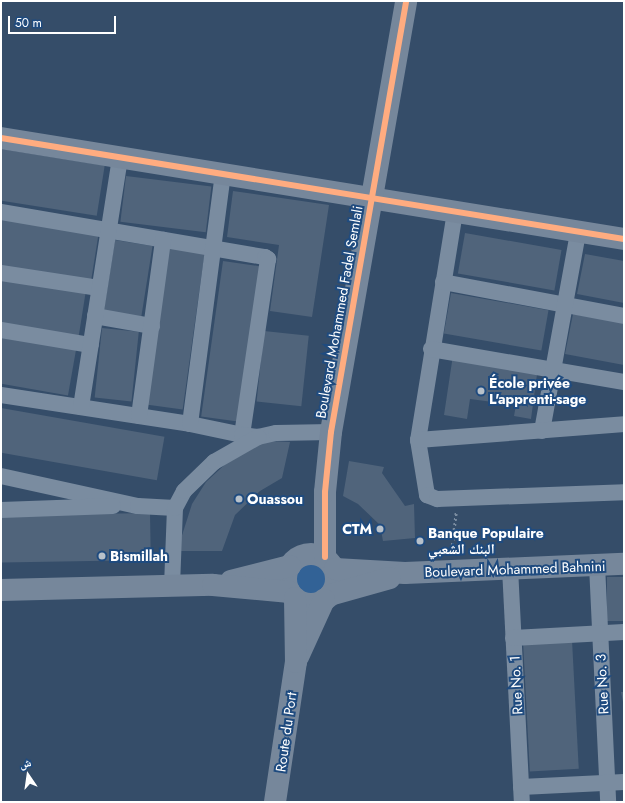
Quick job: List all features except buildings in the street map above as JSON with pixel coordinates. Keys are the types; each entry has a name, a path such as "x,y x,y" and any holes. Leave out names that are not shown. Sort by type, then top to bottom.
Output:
{"street":[{"name":"Boulevard Mohammed Fadel Semlali","path":"330,563 325,492 331,432 406,1"},
{"path":"1,138 624,240"},
{"path":"81,408 120,157"},
{"path":"190,424 223,174"},
{"path":"1,212 213,248 268,259 250,436 214,462 184,491 175,508 172,586"},
{"path":"455,212 431,349 418,440 428,495 437,499 624,492"},
{"path":"542,431 566,306 578,232"},
{"path":"139,416 163,240"},
{"path":"1,274 100,288"},
{"path":"443,282 624,316"},
{"path":"95,316 152,326"},
{"path":"1,330 91,345"},
{"path":"431,349 624,382"},
{"path":"1,395 190,424 250,436 276,433 331,432"},
{"path":"418,440 624,424"},
{"path":"1,476 138,506"},
{"name":"Boulevard Mohammed Fadel Semlali","path":"295,561 325,492"},
{"path":"1,510 138,506 175,508"},
{"path":"1,590 213,585 292,595 309,604 327,598 336,583 330,563 313,554 295,561 213,585"},
{"path":"292,595 286,579 295,561"},
{"name":"Boulevard Mohammed Bahnini","path":"330,563 405,573 624,564"},
{"name":"Rue No. 3","path":"597,565 608,802"},
{"name":"Rue No. 1","path":"510,568 521,794"},
{"name":"Boulevard Mohammed Bahnini","path":"327,598 405,573"},
{"name":"Route du Port","path":"275,802 296,662 292,595"},
{"name":"Route du Port","path":"296,662 327,598"},
{"path":"513,638 624,632"},
{"path":"521,794 607,782 624,782"}],"path":[{"path":"448,571 458,498"}],"shaded area":[{"path":"314,560 323,565 327,571 327,585 323,591 314,596 306,596 297,591 293,585 292,574 297,565 303,561"}],"cycle path":[{"path":"325,557 325,492 331,432 406,1"},
{"path":"1,138 624,239"}],"place":[{"name":"École privée L'apprenti-sage","path":"481,391"},
{"name":"Ouassou","path":"239,499"},
{"name":"CTM","path":"380,529"},
{"name":"Banque Populaire البنك الشعبي","path":"420,541"},
{"name":"Bismillah","path":"102,556"}]}
